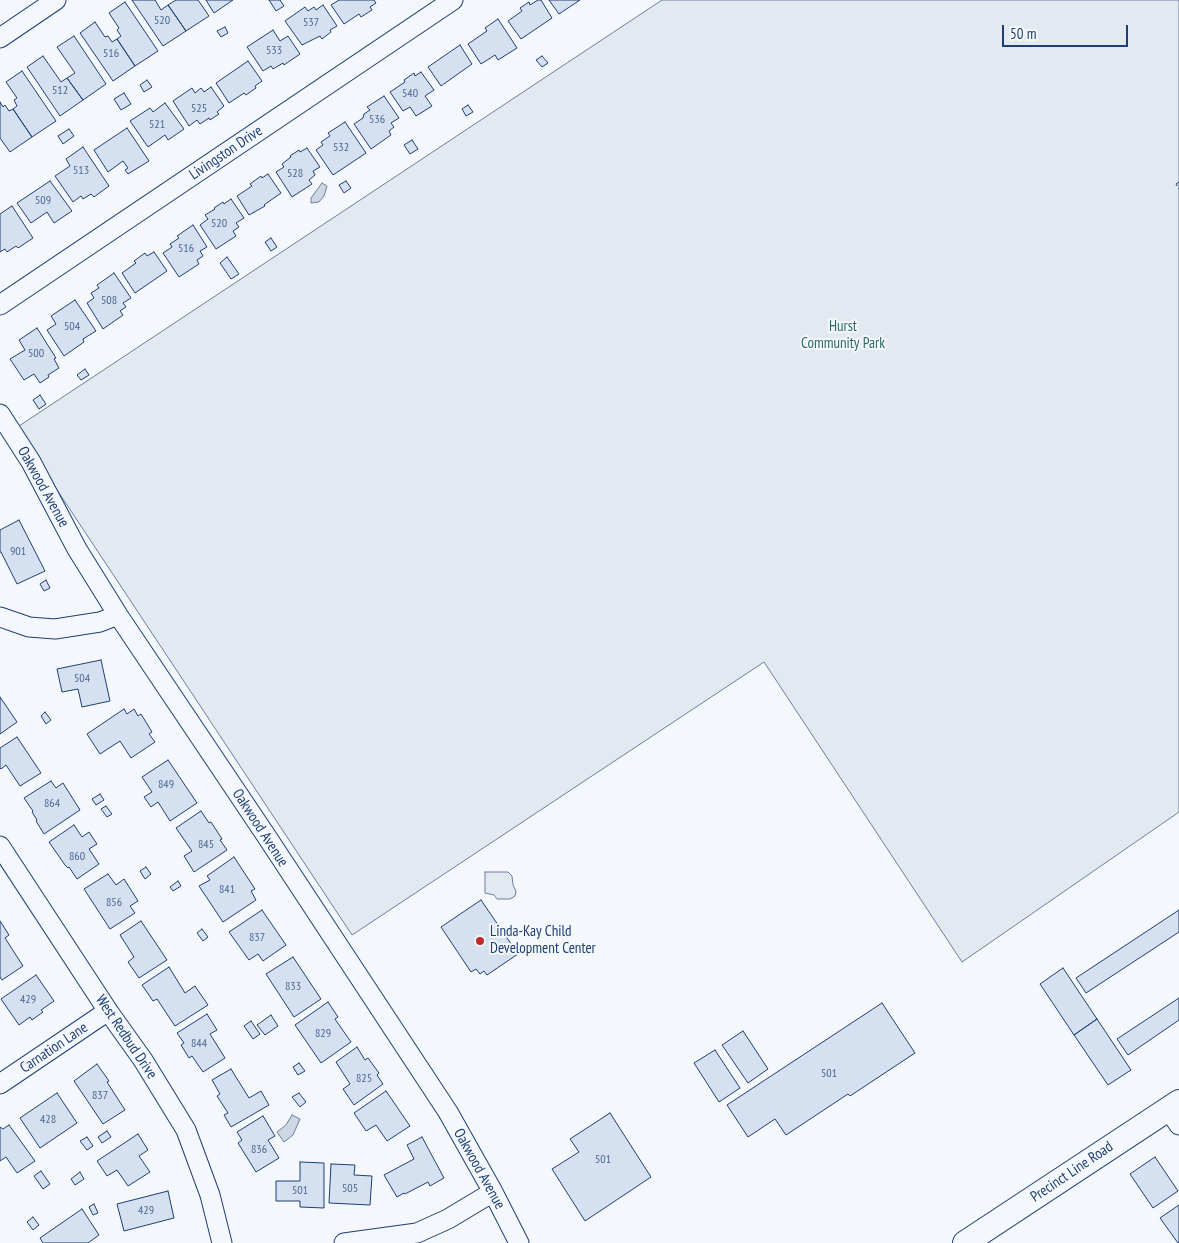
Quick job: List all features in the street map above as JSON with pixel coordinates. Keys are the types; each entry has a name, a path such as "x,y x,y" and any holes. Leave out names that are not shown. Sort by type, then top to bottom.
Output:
{"main road":[{"name":"Precinct Line Road","path":"966,1243 1175,1112"}],"street":[{"path":"0,38 56,0"},
{"name":"Livingston Drive","path":"0,305 453,0"},
{"name":"Oakwood Avenue","path":"0,414 31,462 76,549 118,615 448,1112 519,1243"},
{"path":"0,616 29,627 55,629 100,622 118,615"},
{"name":"West Redbud Drive","path":"0,846 108,1011 143,1060 186,1130 210,1195 222,1243"},
{"name":"Carnation Lane","path":"0,1084 108,1011"},
{"path":"344,1243 417,1233 448,1219 493,1192"}],"green space":[{"name":"Hurst Community Park","path":"662,0 1179,0 1179,812 962,962 764,662 352,935 16,428"},
{"path":"485,872 508,872 512,876 516,891 515,896 510,899 497,899 494,895 485,893"}],"shaded area":[{"path":"322,183 327,186 324,196 319,202 311,203 311,198"},
{"path":"292,1115 300,1119 293,1135 284,1142 277,1132 286,1125"}],"building":[{"path":"132,0 155,0 161,10 168,5 186,31 163,46"},
{"path":"176,0 198,0 209,16 186,31 168,5"},
{"path":"206,0 233,0 214,13"},
{"path":"269,0 280,0 284,6 276,11"},
{"path":"339,0 374,0 376,3 370,7 372,10 361,17 359,14 344,24 331,5"},
{"path":"541,0 552,18 521,39 508,21 522,11 520,8 529,2 530,5"},
{"path":"549,0 580,0 559,14"},
{"path":"125,2 158,51 135,66 117,39 121,36 117,30 119,28 109,13"},
{"path":"323,5 337,26 330,30 331,32 322,39 320,36 302,45 285,21 305,7 308,11 314,7 316,10"},
{"path":"498,19 517,48 498,60 495,55 481,64 468,44 487,31 485,28"},
{"path":"95,22 105,37 108,36 112,42 117,39 135,66 113,81 80,33"},
{"path":"225,27 228,33 221,37 217,31"},
{"path":"273,30 280,41 288,36 300,54 284,65 283,63 273,69 271,66 263,71 247,47"},
{"path":"74,36 106,84 83,100 67,78 75,73 57,47"},
{"path":"460,45 472,64 441,86 428,67"},
{"path":"43,56 61,82 67,78 83,100 60,116 27,67"},
{"path":"542,56 548,63 542,67 536,60"},
{"path":"248,61 262,81 246,95 244,93 229,103 216,83"},
{"path":"22,71 56,121 32,137 13,109 17,106 14,100 17,98 6,82"},
{"path":"421,72 434,90 425,96 432,106 416,116 410,107 403,111 390,92 414,73 415,76"},
{"path":"147,80 152,87 144,92 140,85"},
{"path":"211,87 224,106 217,112 219,114 210,120 209,118 200,124 197,120 189,126 173,101 192,88 195,93 201,88 204,92"},
{"path":"124,93 131,104 121,110 114,99"},
{"path":"384,96 399,118 391,123 394,127 389,131 391,135 371,149 354,124 370,110 367,107"},
{"path":"0,102 9,111 13,109 32,137 10,152 0,138"},
{"path":"165,103 184,129 168,140 165,135 148,147 130,121 150,108 153,112"},
{"path":"468,105 473,112 466,116 462,109"},
{"path":"345,122 366,153 333,175 316,150 323,145 321,142 330,136 328,133"},
{"path":"127,128 149,161 128,174 125,170 128,168 123,161 108,172 94,150"},
{"path":"69,129 74,136 63,144 58,136"},
{"path":"412,140 418,149 410,154 404,145"},
{"path":"83,147 109,186 94,197 91,194 83,199 81,196 73,202 55,176 70,166 66,159"},
{"path":"307,148 320,167 313,171 315,175 309,180 312,184 292,197 276,172 284,167 282,164 290,156 299,150 300,152"},
{"path":"268,174 281,193 265,206 249,215 237,196 252,186 250,184 261,176 262,178"},
{"path":"50,181 72,211 54,223 47,212 31,223 17,203"},
{"path":"346,181 351,188 344,193 339,185"},
{"path":"231,199 244,218 236,223 239,227 233,231 236,236 216,249 200,225 208,219 205,215 223,202 224,204"},
{"path":"12,206 33,238 18,248 16,246 7,252 5,249 0,252 0,214"},
{"path":"193,225 207,247 200,251 203,256 197,260 199,264 179,277 163,253 172,247 170,244 179,238 177,236"},
{"path":"271,238 277,247 271,251 265,242"},
{"path":"154,252 167,271 135,293 122,273 136,263 134,261 145,253 147,256"},
{"path":"227,257 239,274 231,279 220,263"},
{"path":"114,273 131,298 123,303 126,307 120,311 123,315 103,329 87,303 94,298 91,293 99,288 97,285"},
{"path":"75,300 96,331 83,339 84,342 64,356 47,330 56,324 51,316"},
{"path":"37,328 56,358 54,359 59,368 40,383 34,374 24,380 10,359 25,350 19,340"},
{"path":"85,369 89,375 81,380 77,375"},
{"path":"40,395 46,404 39,409 33,400"},
{"path":"19,520 45,571 17,584 0,552 0,530"},
{"path":"46,580 50,588 44,591 40,584"},
{"path":"101,660 110,701 82,707 78,689 62,692 57,669"},
{"path":"0,697 17,722 0,734"},
{"path":"124,709 127,714 134,709 138,716 141,714 152,732 149,734 155,742 131,758 120,741 100,754 87,734"},
{"path":"45,712 51,720 46,724 41,716"},
{"path":"17,737 41,773 20,786 6,765 0,768 0,748"},
{"path":"168,760 197,803 170,821 158,802 151,807 144,797 152,792 142,777"},
{"path":"51,781 56,788 63,783 80,810 44,834 36,821 33,811 24,798"},
{"path":"100,794 104,800 96,805 92,799"},
{"path":"106,806 112,814 107,817 101,809"},
{"path":"201,811 209,823 211,822 227,850 194,872 184,856 192,851 176,828"},
{"path":"74,825 82,837 89,832 97,844 89,849 99,864 77,879 49,842"},
{"path":"234,857 255,889 251,891 256,900 223,922 199,886 210,880 207,876"},
{"path":"146,867 151,874 145,879 140,871"},
{"path":"108,874 116,885 124,879 138,901 130,906 135,913 110,929 84,889"},
{"path":"178,881 181,886 173,891 170,887"},
{"name":"Linda-Kay Child Development Center","path":"481,900 518,954 487,975 484,971 480,974 476,969 471,972 441,927"},
{"path":"262,910 286,945 263,961 258,954 249,960 229,932"},
{"path":"1179,910 1179,932 1086,993 1076,978"},
{"path":"0,921 9,935 5,938 23,966 2,980 0,977"},
{"path":"141,921 167,960 139,978 128,962 134,957 120,935"},
{"path":"202,929 208,937 203,941 197,933"},
{"path":"293,957 321,999 294,1017 266,974"},
{"path":"169,967 185,993 195,986 208,1005 175,1026 157,999 153,1001 142,985"},
{"path":"1063,968 1097,1019 1074,1035 1040,984"},
{"path":"36,975 54,1001 41,1010 43,1012 32,1020 30,1017 19,1025 1,999"},
{"path":"1179,998 1179,1020 1128,1055 1117,1039"},
{"path":"328,1002 338,1017 335,1019 351,1042 321,1063 295,1025"},
{"path":"882,1003 915,1053 786,1135 775,1119 748,1137 727,1105"},
{"path":"207,1014 217,1030 210,1034 225,1058 203,1072 192,1056 189,1058 181,1045 184,1043 177,1033"},
{"path":"271,1015 278,1026 265,1035 257,1025"},
{"path":"1097,1019 1131,1070 1108,1085 1074,1035"},
{"path":"251,1021 260,1034 253,1039 244,1026"},
{"path":"743,1031 768,1069 748,1083 722,1045"},
{"path":"357,1047 365,1060 368,1058 379,1073 377,1075 383,1084 354,1105 343,1089 350,1084 336,1062"},
{"path":"715,1050 740,1088 719,1102 694,1063"},
{"path":"299,1063 305,1071 298,1075 293,1067"},
{"path":"97,1064 125,1110 103,1124 74,1081"},
{"path":"231,1069 249,1098 261,1091 269,1105 231,1127 224,1115 228,1113 217,1096 220,1094 212,1080"},
{"path":"386,1091 410,1126 387,1141 376,1125 366,1131 354,1113"},
{"path":"57,1093 77,1123 40,1148 20,1118"},
{"path":"299,1093 306,1102 300,1107 292,1097"},
{"path":"610,1113 651,1177 585,1221 552,1169 579,1152 570,1139"},
{"path":"263,1116 275,1136 268,1140 279,1158 256,1172 238,1143 242,1140 237,1132"},
{"path":"9,1125 35,1161 17,1173 6,1157 0,1161 0,1127 3,1129"},
{"path":"107,1131 111,1137 102,1143 98,1137"},
{"path":"138,1134 148,1150 139,1156 150,1172 128,1186 117,1170 107,1176 97,1161"},
{"path":"87,1137 93,1146 87,1150 80,1141"},
{"path":"422,1137 444,1178 430,1186 428,1182 397,1197 384,1175 414,1159 407,1145"},
{"path":"1155,1157 1178,1191 1153,1208 1130,1174"},
{"path":"300,1162 324,1163 324,1208 300,1207 300,1201 276,1201 276,1181 300,1181"},
{"path":"331,1164 355,1165 354,1175 372,1176 370,1205 329,1203"},
{"path":"41,1171 50,1184 43,1189 34,1176"},
{"path":"80,1172 84,1179 75,1185 71,1179"},
{"path":"168,1191 174,1218 124,1231 117,1204"},
{"path":"94,1204 98,1213 93,1215 89,1207"},
{"path":"1179,1205 1179,1243 1178,1243 1160,1218"},
{"path":"82,1209 99,1235 88,1243 43,1243 40,1238"},
{"path":"33,1217 39,1225 33,1230 27,1222"}],"fence":[{"path":"1179,182 1176,184 1179,189"}],"place":[{"name":"Linda-Kay Child Development Center","path":"480,941"}]}
